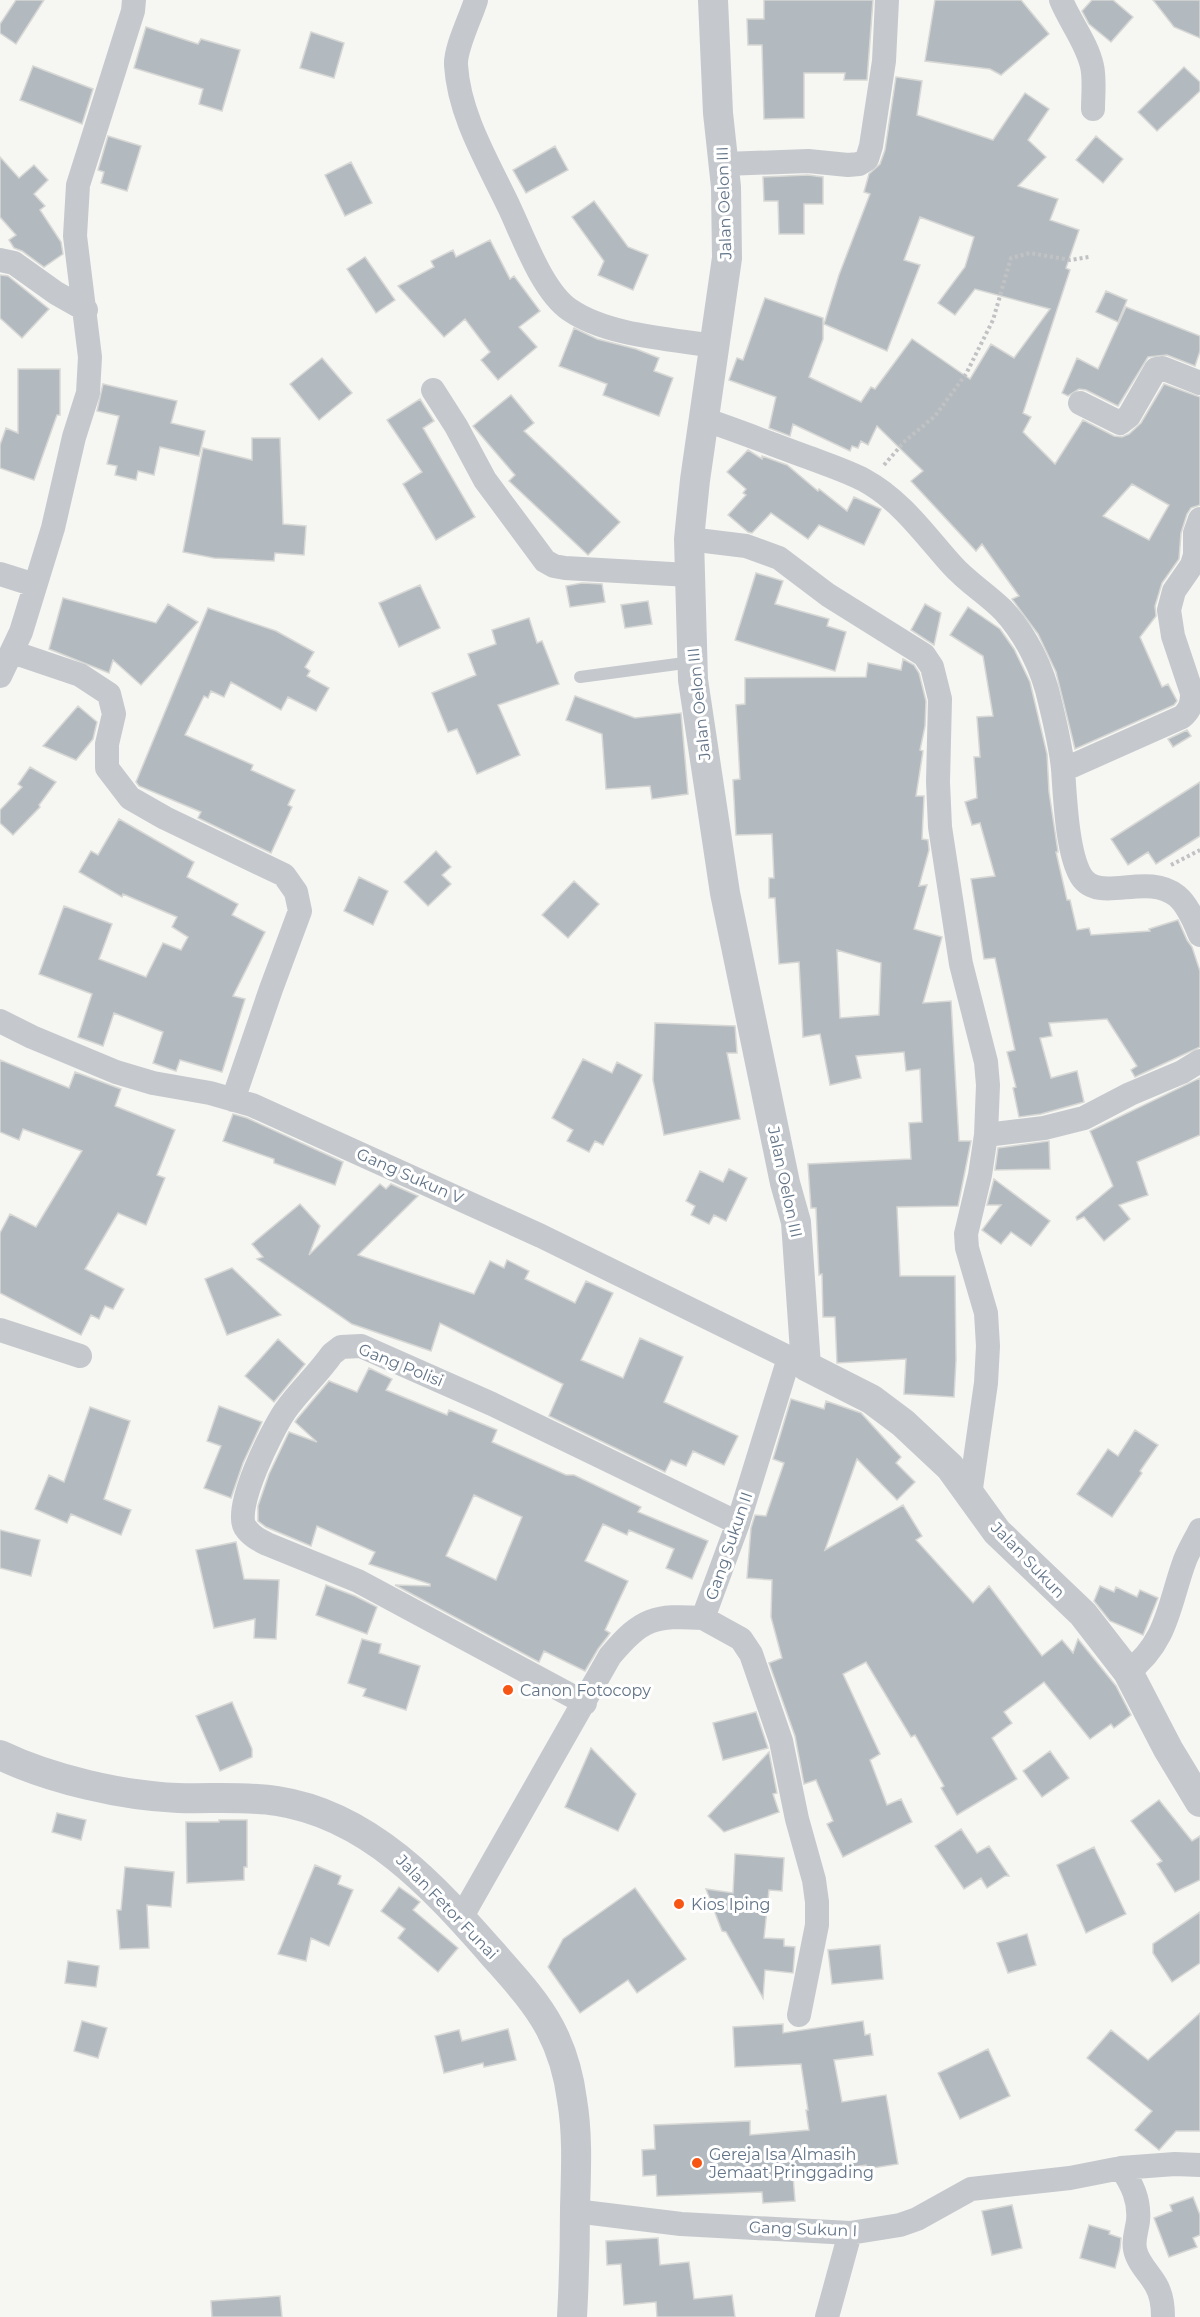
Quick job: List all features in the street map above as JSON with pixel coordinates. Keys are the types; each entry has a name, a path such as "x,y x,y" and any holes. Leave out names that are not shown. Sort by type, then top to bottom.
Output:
{"street":[{"path":"0,676 21,632 53,528 74,437 88,393 90,357 86,310 75,236 78,185 133,11 134,0"},
{"path":"476,0 457,56 459,88 472,128 538,270 569,309 589,319 618,330 715,346"},
{"name":"Jalan Oelon III","path":"713,0 718,113 726,187 727,258 694,480 689,539 693,680 725,893 785,1183 796,1222 798,1362"},
{"path":"724,164 808,161 848,165 859,164 867,159 884,60 887,0"},
{"path":"1061,0 1093,67 1093,109"},
{"path":"0,260 14,263 56,293 86,310"},
{"path":"1080,403 1120,423 1129,416 1156,369 1162,368 1200,383"},
{"path":"433,390 456,426 485,480 545,561 565,568 689,575"},
{"path":"704,419 866,481 918,524 953,566 1003,611 1029,647 1050,701 1063,770 1074,861 1083,879 1090,885 1114,890 1153,885 1165,889 1178,897 1200,935"},
{"path":"1063,770 1182,717 1188,712 1192,703 1192,693 1173,636 1169,610 1174,591 1192,566 1195,533 1200,519"},
{"path":"689,539 746,546 779,558 828,595 924,655 932,667 940,699 938,782 940,827 961,964 986,1062 988,1085 986,1135 980,1175 966,1234 967,1248 986,1313 988,1346 986,1383 970,1495"},
{"path":"0,574 35,585"},
{"path":"12,652 80,675 109,694 114,714 106,744 107,768 130,798 165,818 284,875 296,892 300,911 233,1100"},
{"name":"Gang Sukun V","path":"0,1021 116,1072 153,1083 210,1093 252,1106 309,1130 541,1236 798,1362"},
{"path":"986,1135 1044,1128 1084,1118 1182,1072 1200,1061"},
{"path":"0,1330 80,1356"},
{"name":"Gang Polisi","path":"585,1703 358,1581 267,1544 254,1537 244,1526 242,1514 244,1501 270,1439 285,1411 332,1354 341,1347 361,1346 492,1404 738,1523"},
{"name":"Jalan Sukun","path":"798,1362 871,1399 903,1423 950,1467 997,1532 1083,1614 1128,1672 1168,1749 1199,1796"},
{"name":"Gang Sukun II","path":"461,1918 610,1656 627,1635 641,1624 678,1616 703,1618 798,1362"},
{"path":"1128,1672 1147,1656 1161,1635 1186,1559 1200,1530"},
{"path":"703,1618 741,1639 751,1654 781,1741 797,1819 809,1857 817,1902 817,1926 799,2015"},
{"name":"Jalan Fetor Funai","path":"0,1755 18,1764 91,1786 174,1798 276,1800 314,1809 357,1829 398,1856 461,1918 530,1997 550,2028 562,2060 572,2100 577,2162 572,2317"},
{"name":"Gang Sukun I","path":"575,2211 681,2224 850,2233 900,2225 917,2219 971,2189 1070,2178 1121,2168 1174,2164 1200,2165"},
{"path":"1121,2168 1134,2187 1138,2218 1135,2248 1157,2287 1163,2304 1163,2317"},
{"path":"827,2317 850,2233"}],"lane":[{"path":"580,677 693,662"}],"path":[{"path":"866,481 886,464 905,441 935,416 966,374 993,320 1011,258 1030,253 1070,260 1089,257"}],"building":[{"path":"16,0 44,0 16,44 0,33 0,24"},
{"path":"764,0 873,0 867,80 844,80 845,73 804,73 804,118 764,119 762,45 748,45 747,19 764,19"},
{"path":"935,0 1021,0 1049,34 1001,75 990,69 925,61"},
{"path":"1092,0 1113,0 1133,17 1111,42 1089,24 1082,11"},
{"path":"1153,0 1200,0 1200,38 1174,27"},
{"path":"146,27 198,44 201,39 240,50 222,111 199,104 203,89 134,68"},
{"path":"311,32 344,43 334,78 300,68"},
{"path":"33,66 93,89 82,124 20,100"},
{"path":"1184,67 1200,82 1200,91 1157,131 1138,112"},
{"path":"896,77 922,81 917,115 993,140 1025,93 1049,109 1028,140 1046,157 1018,186 1058,199 1050,220 1079,230 1066,268 1070,270 1023,413 1031,417 1023,432 1055,464 1083,420 1114,436 1122,437 1141,423 1164,384 1200,397 1200,505 1191,508 1187,514 1181,533 1179,559 1162,583 1155,606 1156,616 1140,637 1162,687 1168,684 1177,701 1174,705 1075,749 1056,672 1038,634 1012,599 1019,596 982,544 976,551 911,481 923,471 877,426 868,445 861,441 858,448 852,446 850,451 793,424 790,436 769,428 776,397 729,380 737,358 743,360 765,298 823,318 823,339 809,377 861,402 871,387 875,389 912,339 970,379 991,344 1014,358 1050,309 975,289 955,315 938,303 965,267 974,237 920,217 904,260 920,265 887,351 824,324 839,275 870,194 864,192 869,174 880,164 885,150","holes":["1132,484 1169,505 1149,540 1103,516"]},
{"path":"108,136 141,146 127,191 101,183 104,172 98,170"},
{"path":"1096,136 1123,159 1103,183 1076,160"},
{"path":"555,146 568,170 526,193 513,170"},
{"path":"0,157 19,178 34,165 48,180 34,194 45,206 40,210 61,242 63,254 44,267 14,248 9,240 16,235 0,217"},
{"path":"351,162 372,203 345,216 325,175"},
{"path":"808,175 823,177 823,204 804,204 804,234 779,234 778,201 764,201 763,177"},
{"path":"594,201 628,247 648,255 633,290 598,275 604,261 572,217"},
{"path":"490,240 510,279 514,276 540,311 519,327 537,347 498,380 481,360 490,352 465,319 444,337 398,286 434,267 431,261 453,250 456,257"},
{"path":"365,257 395,300 376,313 347,269"},
{"path":"0,275 8,276 49,309 22,338 0,318"},
{"path":"1106,291 1127,300 1118,322 1096,312"},
{"path":"1126,307 1200,336 1200,351 1195,366 1167,355 1148,357 1118,406 1086,390 1079,389 1068,396 1062,393 1077,358 1098,369"},
{"path":"574,328 597,339 636,349 659,358 654,371 673,378 659,416 603,395 607,384 559,366"},
{"path":"322,358 352,393 319,420 290,384"},
{"path":"18,369 60,369 60,415 57,415 34,480 0,468 0,445 6,428 18,433"},
{"path":"103,384 177,401 171,423 205,431 199,456 160,447 154,475 138,471 136,480 115,475 117,466 107,464 119,416 97,411"},
{"path":"511,395 534,423 524,431 620,522 588,555 509,481 515,475 473,426"},
{"path":"420,399 434,421 423,428 475,517 436,540 403,484 422,472 387,420"},
{"path":"252,438 280,438 283,524 306,526 304,555 275,553 274,561 214,558 183,552 203,448 252,460"},
{"path":"748,450 762,459 762,456 787,465 847,511 854,497 881,509 864,545 819,525 808,539 771,513 752,533 748,532 728,515 746,495 743,493 746,489 727,472"},
{"path":"756,573 783,581 775,604 829,619 827,626 846,632 835,671 735,640"},
{"path":"582,583 602,584 605,602 570,607 566,586"},
{"path":"420,585 440,628 399,647 379,603"},
{"path":"63,598 156,623 168,604 198,622 141,685 113,660 109,673 49,649"},
{"path":"648,601 652,624 625,628 621,605"},
{"path":"925,604 941,613 934,645 911,630"},
{"path":"968,607 1000,629 1014,649 1030,682 1047,754 1049,792 1058,852 1056,852 1067,900 1070,900 1077,930 1089,928 1091,935 1150,931 1149,929 1178,920 1192,947 1200,971 1200,1047 1135,1077 1131,1070 1137,1066 1107,1019 1049,1023 1052,1036 1040,1038 1051,1078 1077,1071 1084,1102 1041,1114 1019,1117 1013,1088 1016,1087 1007,1052 1015,1050 995,958 984,959 971,879 995,876 980,823 972,825 965,802 977,798 974,757 980,757 977,717 993,716 983,656 950,635"},
{"path":"208,608 276,631 314,652 305,667 310,671 307,676 329,688 316,711 288,697 281,710 231,682 224,697 211,691 208,698 204,696 185,735 253,765 251,770 295,790 288,805 292,807 271,853 198,818 201,812 139,786 136,782"},
{"path":"529,618 537,643 542,641 559,684 498,705 520,755 477,774 457,729 448,732 432,693 476,675 468,654 496,644 492,630"},
{"path":"903,659 914,665 919,673 926,701 925,726 920,750 923,751 916,796 924,796 922,839 928,840 929,850 919,886 927,885 914,929 942,937 923,1003 951,1001 959,1141 971,1141 958,1206 897,1207 900,1276 955,1276 954,1397 904,1394 906,1359 837,1363 835,1317 823,1317 816,1208 811,1208 808,1164 911,1159 909,1123 922,1122 920,1069 906,1071 904,1052 856,1056 861,1078 830,1085 820,1034 803,1037 799,962 779,964 775,898 769,898 769,878 774,878 772,834 736,835 733,780 740,779 736,705 745,704 745,678 866,677 868,663 901,670","holes":["837,950 881,963 879,1015 840,1018"]},
{"path":"575,696 635,718 681,713 688,794 652,799 650,786 606,789 602,734 566,720"},
{"path":"78,706 97,722 93,739 76,760 43,746"},
{"path":"1187,730 1191,736 1173,747 1168,739"},
{"path":"30,767 56,782 39,805 40,807 13,835 0,823 0,810 22,787 18,784"},
{"path":"1200,782 1200,836 1156,864 1148,852 1128,865 1111,839"},
{"path":"119,819 194,862 187,877 238,904 232,915 265,932 233,996 245,999 222,1072 180,1060 176,1071 153,1063 163,1032 114,1013 103,1046 78,1037 92,994 39,974 64,906 112,924 99,959 146,977 163,943 181,950 188,937 172,927 177,917 123,894 122,897 79,872 91,851 98,855"},
{"path":"436,851 451,867 442,875 451,884 428,906 404,882"},
{"path":"359,877 388,891 373,925 344,911"},
{"path":"574,881 599,904 568,938 542,915"},
{"path":"655,1023 735,1026 737,1053 727,1053 740,1119 664,1135 653,1080"},
{"path":"583,1059 612,1073 617,1062 642,1075 603,1145 595,1141 589,1152 567,1141 573,1130 552,1118"},
{"path":"0,1060 69,1088 75,1072 121,1089 115,1106 175,1130 157,1175 165,1178 146,1225 118,1213 85,1269 124,1289 113,1309 105,1306 99,1319 91,1315 81,1335 0,1293 0,1233 10,1214 36,1227 82,1151 23,1129 19,1140 0,1132"},
{"path":"1200,1078 1200,1135 1137,1162 1148,1195 1119,1205 1130,1219 1104,1241 1084,1217 1077,1220 1076,1217 1113,1186 1090,1131"},
{"path":"233,1114 247,1118 343,1162 335,1185 274,1163 274,1159 223,1141"},
{"path":"1049,1141 1050,1169 995,1170 998,1148"},
{"path":"729,1169 747,1178 726,1221 714,1215 709,1224 691,1215 695,1206 686,1201 700,1171 723,1182"},
{"path":"994,1179 1050,1221 1031,1246 1011,1232 1001,1244 982,1230 1001,1205 987,1205"},
{"path":"380,1184 386,1189 391,1184 418,1196 358,1255 474,1294 490,1261 504,1268 507,1260 529,1271 525,1279 575,1303 586,1281 613,1293 581,1360 623,1378 640,1338 683,1357 664,1402 738,1436 724,1465 693,1451 686,1466 671,1460 665,1472 549,1416 563,1384 440,1323 431,1351 352,1324 257,1259 263,1257 252,1244 300,1204 320,1226 309,1255"},
{"path":"232,1268 281,1315 227,1335 205,1279"},
{"path":"278,1339 305,1364 274,1402 245,1376"},
{"path":"369,1368 392,1379 386,1390 447,1415 449,1410 497,1430 492,1442 566,1475 574,1475 641,1507 638,1512 708,1541 692,1579 666,1568 674,1549 629,1530 627,1535 603,1524 585,1561 628,1581 605,1630 610,1633 585,1671 544,1651 539,1662 395,1585 430,1586 430,1584 369,1564 375,1552 317,1526 311,1546 266,1527 258,1521 258,1506 269,1474 289,1432 317,1442 295,1422 297,1419 329,1381 357,1392","holes":["474,1495 522,1517 496,1580 446,1556"]},
{"path":"791,1399 824,1409 826,1401 861,1413 901,1457 896,1463 915,1482 897,1500 857,1459 825,1550 903,1505 922,1536 916,1540 973,1603 989,1586 1042,1656 1062,1640 1073,1653 1078,1639 1116,1686 1131,1715 1114,1728 1111,1724 1090,1739 1044,1682 1004,1712 1012,1723 992,1738 1017,1779 957,1815 941,1788 944,1786 915,1735 911,1737 866,1662 843,1674 880,1754 870,1760 887,1805 901,1799 912,1822 843,1857 827,1824 833,1821 816,1780 804,1784 795,1736 769,1663 782,1658 771,1617 772,1580 747,1578 751,1528 755,1515 766,1516 784,1463 773,1459"},
{"path":"219,1406 262,1422 243,1463 231,1498 204,1488 221,1446 207,1441"},
{"path":"90,1407 130,1421 104,1499 131,1510 121,1535 71,1514 67,1523 35,1509 49,1475 64,1482"},
{"path":"1135,1430 1158,1445 1112,1517 1077,1494 1108,1449 1118,1456"},
{"path":"0,1530 40,1540 31,1576 0,1568"},
{"path":"236,1542 244,1579 279,1580 276,1639 254,1638 255,1619 214,1628 196,1550"},
{"path":"326,1585 377,1607 367,1634 316,1615"},
{"path":"1100,1586 1114,1592 1116,1587 1137,1597 1140,1590 1158,1598 1143,1635 1110,1621 1094,1601"},
{"path":"362,1639 381,1644 379,1653 420,1666 406,1710 363,1696 366,1689 348,1683"},
{"path":"232,1702 252,1749 252,1757 220,1771 196,1716"},
{"path":"756,1712 768,1748 723,1760 713,1723"},
{"path":"591,1748 636,1794 618,1831 565,1807"},
{"path":"1050,1751 1069,1778 1042,1797 1023,1771"},
{"path":"769,1752 777,1793 773,1794 779,1812 724,1832 708,1816"},
{"path":"1159,1800 1192,1841 1200,1836 1200,1880 1175,1892 1157,1864 1162,1861 1131,1821"},
{"path":"57,1813 86,1820 81,1840 52,1832"},
{"path":"219,1820 247,1820 247,1867 244,1867 244,1880 187,1883 186,1822 219,1822"},
{"path":"961,1829 977,1853 989,1846 1009,1876 1005,1876 987,1888 981,1878 964,1889 935,1846"},
{"path":"1094,1847 1126,1914 1086,1933 1057,1865"},
{"path":"735,1854 784,1858 782,1891 769,1890 764,1938 784,1939 784,1946 795,1947 793,1973 765,1970 763,1998 726,1932 722,1931 706,1889 733,1893"},
{"path":"315,1865 341,1876 338,1884 353,1890 329,1946 311,1938 306,1961 278,1954"},
{"path":"125,1867 174,1872 171,1907 147,1905 149,1948 120,1949 117,1910 121,1910"},
{"path":"399,1887 420,1902 413,1910 458,1948 438,1972 398,1938 405,1929 381,1911"},
{"path":"635,1888 686,1959 637,1993 628,1980 580,2013 548,1967 563,1939"},
{"path":"1200,1912 1200,1963 1172,1982 1153,1953 1153,1944"},
{"path":"1027,1934 1036,1965 1008,1973 997,1943"},
{"path":"880,1945 883,1979 832,1984 828,1950"},
{"path":"68,1961 99,1966 96,1987 65,1983"},
{"path":"1200,2013 1200,2131 1176,2131 1159,2150 1135,2130 1152,2111 1087,2058 1111,2030 1148,2060"},
{"path":"82,2021 107,2028 98,2058 74,2051"},
{"path":"863,2021 865,2035 870,2034 873,2055 834,2060 842,2102 886,2095 898,2164 867,2169 866,2165 793,2176 795,2201 763,2203 762,2192 657,2196 656,2175 643,2176 642,2150 655,2149 654,2125 750,2121 750,2135 809,2130 801,2064 735,2067 733,2027 783,2024 783,2033"},
{"path":"508,2029 516,2060 484,2067 483,2063 444,2073 435,2036 459,2030 462,2041"},
{"path":"988,2049 1010,2096 960,2119 938,2073"},
{"path":"1193,2197 1200,2215 1200,2235 1193,2238 1197,2247 1169,2257 1154,2218 1172,2211 1170,2205"},
{"path":"1012,2205 1022,2248 992,2255 982,2211"},
{"path":"1089,2225 1110,2231 1109,2234 1121,2238 1115,2268 1080,2258"},
{"path":"658,2238 660,2265 689,2262 694,2299 732,2295 735,2317 657,2317 656,2302 624,2305 621,2264 607,2265 606,2241"},
{"path":"280,2296 282,2317 212,2317 211,2301"}],"place":[{"name":"Canon Fotocopy","path":"508,1690"},
{"name":"Kios Iping","path":"679,1904"},
{"name":"Gereja Isa Almasih Jemaat Pringgading","path":"697,2163"}]}
